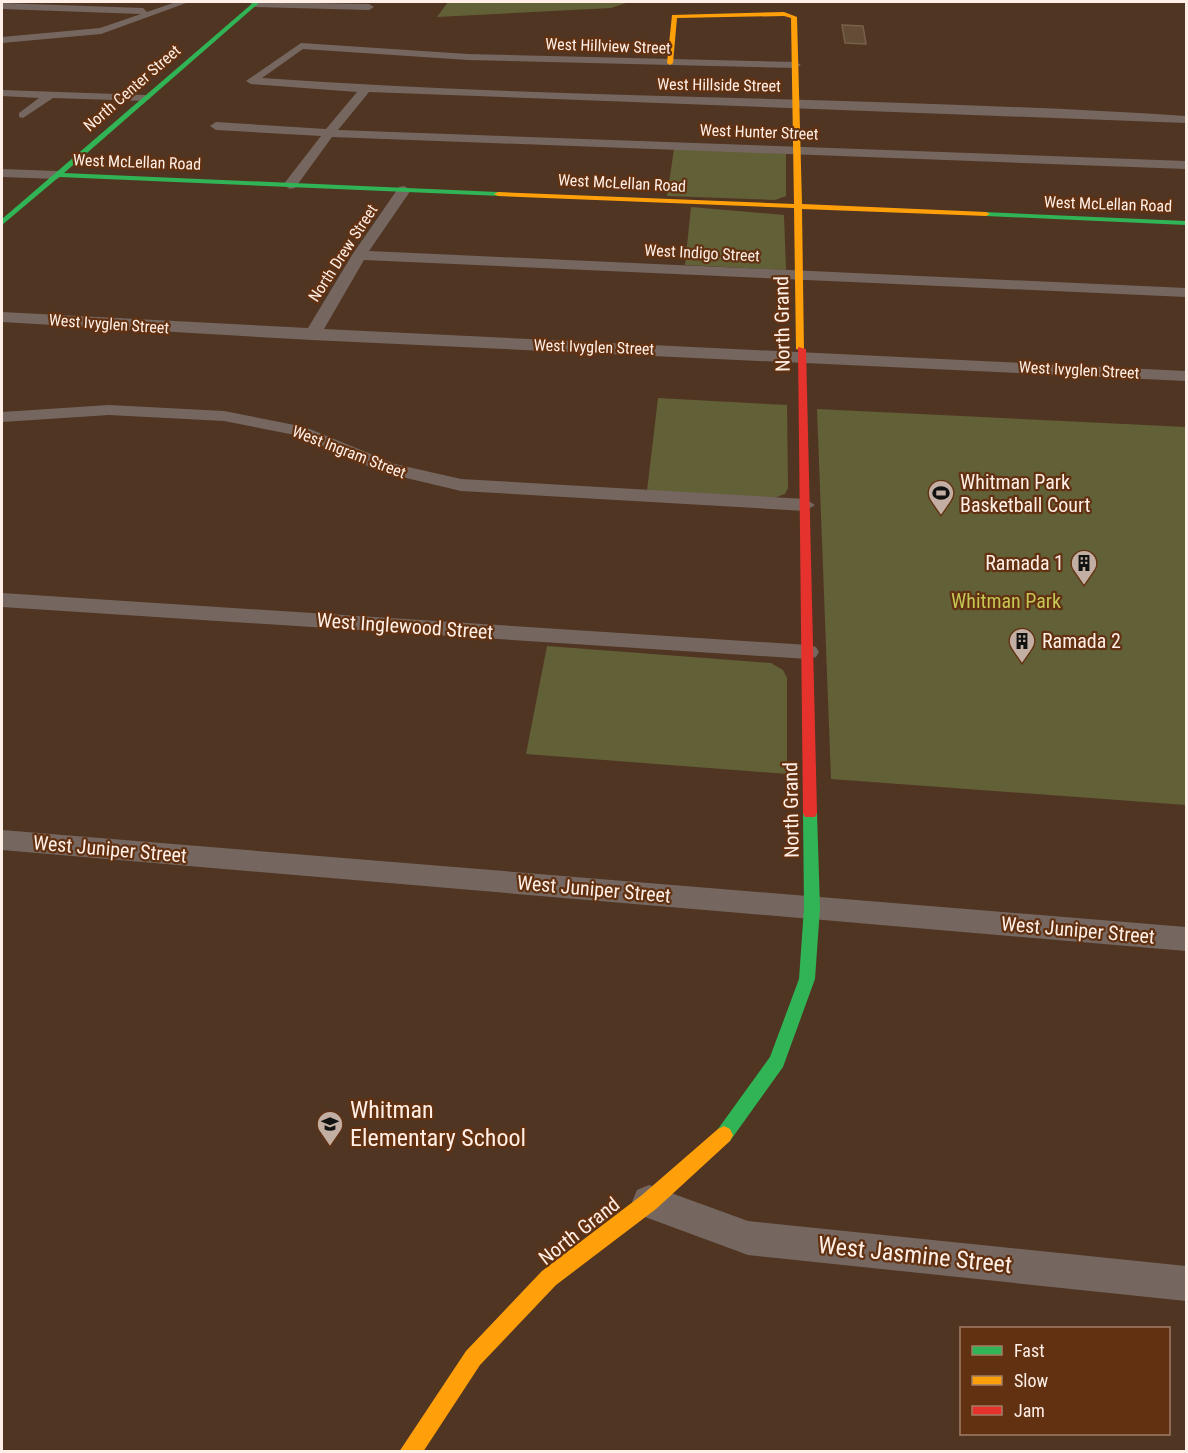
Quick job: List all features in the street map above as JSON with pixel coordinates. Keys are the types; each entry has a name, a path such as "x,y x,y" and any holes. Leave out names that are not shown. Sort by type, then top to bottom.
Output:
{"street":[{"path":"2,40 86,34 112,28 184,2"},
{"path":"256,3 369,8"},
{"name":"North Center Street","path":"2,223 256,3"},
{"path":"2,6 154,11"},
{"name":"North Grand","path":"410,1452 473,1358 541,1286 649,1202 723,1137 777,1061 807,979 812,908 794,17 790,15 674,16 670,63"},
{"name":"West Hillview Street","path":"251,81 301,46 424,50 547,59 796,65"},
{"path":"547,59 552,48"},
{"name":"West Hillside Street","path":"251,81 366,89 673,102 796,103 1186,119"},
{"path":"290,185 366,89"},
{"path":"2,93 145,98"},
{"path":"23,115 50,94"},
{"name":"West Hunter Street","path":"216,126 330,133 1186,165"},
{"path":"2,173 57,175"},
{"name":"West McLellan Road","path":"57,175 1186,223"},
{"name":"North Drew Street","path":"312,335 359,255 404,190"},
{"name":"West Indigo Street","path":"359,255 1186,293"},
{"name":"West Ivyglen Street","path":"2,317 312,335 802,356 1186,376"},
{"name":"West Ingram Street","path":"2,417 97,410 209,414 305,432 388,468 461,485 805,506"},
{"name":"West Inglewood Street","path":"2,600 808,652"},
{"name":"West Juniper Street","path":"2,840 1186,939"},
{"name":"West Jasmine Street","path":"649,1202 748,1238 1186,1284"}],"green space":[{"path":"448,2 629,2 611,8 437,17"},
{"path":"674,149 786,153 786,196 775,200 667,196"},
{"path":"691,207 784,215 786,270 685,265"},
{"path":"658,398 787,405 788,488 785,494 774,498 647,491"},
{"name":"Whitman Park","path":"817,409 1186,427 1186,805 831,779"},
{"path":"547,646 771,663 783,670 787,678 787,774 526,754"}],"building":[{"path":"842,25 863,26 866,44 845,43"}],"traffic: fast":[{"path":"2,223 257,2"},
{"path":"57,175 498,194"},
{"path":"986,214 1186,223"},
{"path":"724,1135 777,1061 807,979 812,908 810,813"}],"traffic: slow":[{"path":"670,63 674,16 784,14 794,17 801,349"},
{"path":"498,194 986,214"},
{"path":"410,1452 473,1358 549,1278 649,1202 724,1135"}],"traffic: jam":[{"path":"801,349 810,813"}],"place":[{"name":"Whitman Park Basketball Court","path":"941,516"},
{"name":"Ramada 1","path":"1084,586"},
{"name":"Ramada 2","path":"1022,664"},
{"name":"Whitman Elementary School","path":"330,1147"}]}
